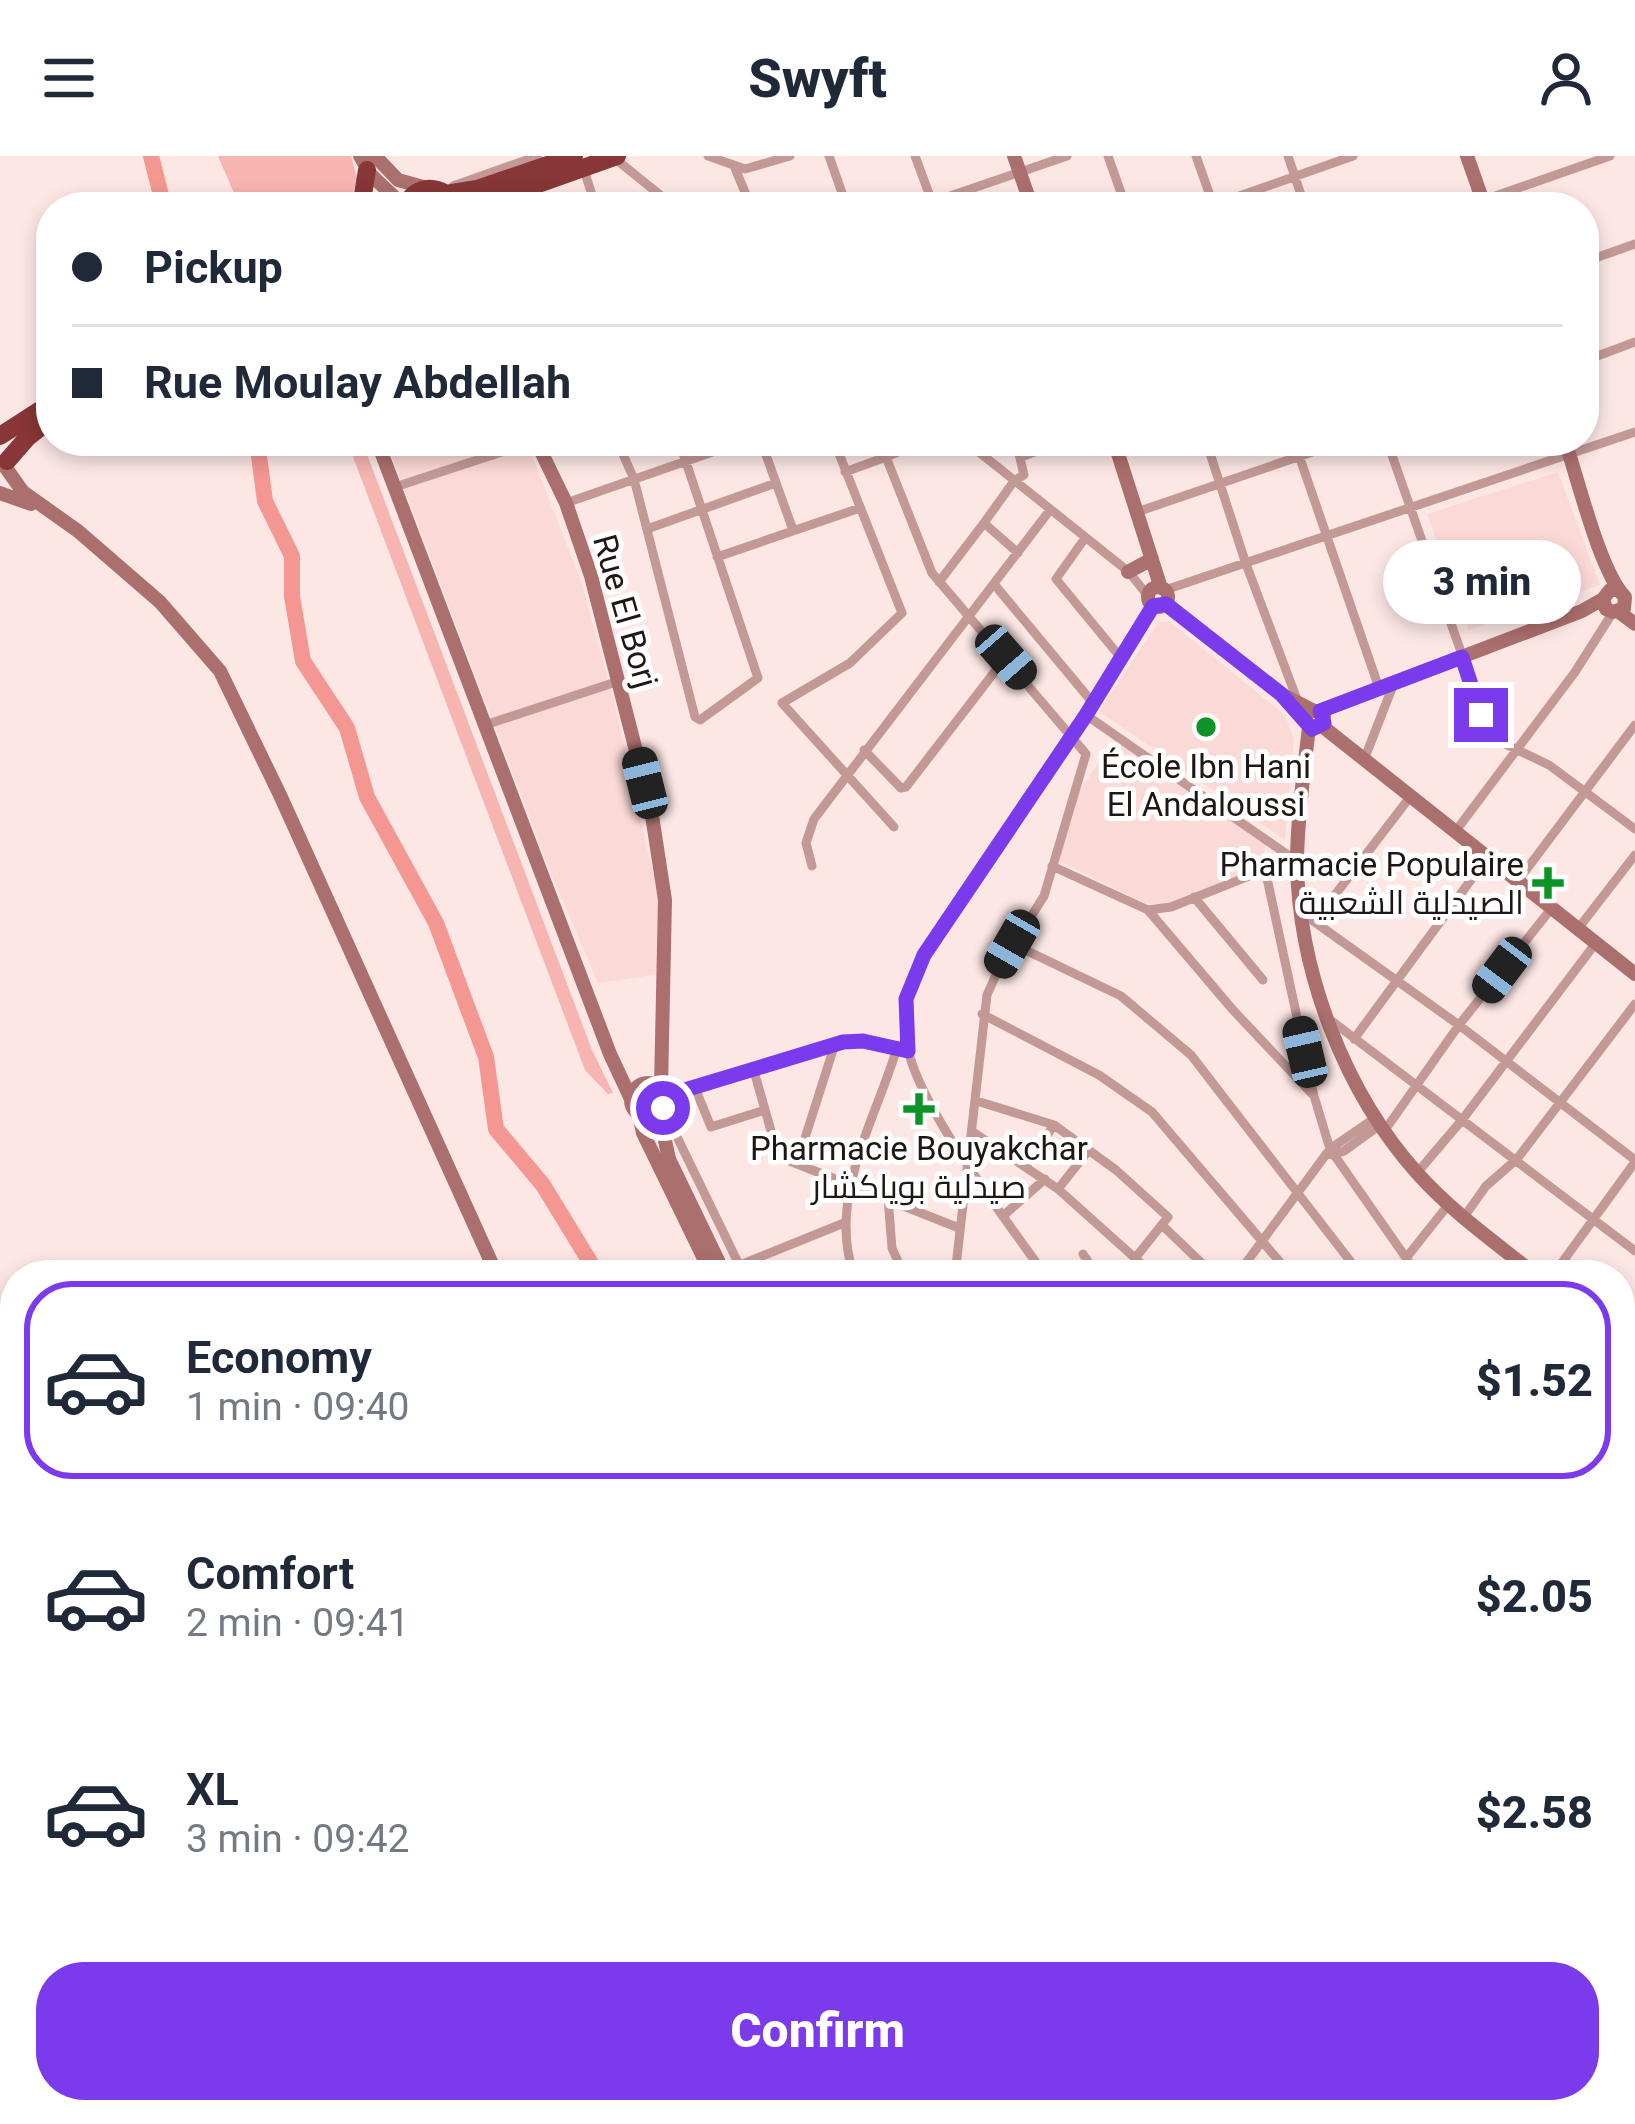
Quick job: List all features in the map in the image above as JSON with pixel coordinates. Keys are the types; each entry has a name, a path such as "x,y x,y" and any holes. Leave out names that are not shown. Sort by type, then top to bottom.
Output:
{"highway":[{"path":"460,192 579,161 615,157"},
{"path":"363,192 367,161"},
{"path":"510,192 579,161"},
{"path":"3,458 36,421"},
{"path":"3,458 36,431"}],"street":[{"path":"449,192 538,156"},
{"path":"707,156 735,168 754,168 790,156"},
{"path":"829,156 842,192"},
{"path":"915,156 929,192"},
{"path":"1014,156 1027,192"},
{"path":"968,192 1067,156"},
{"path":"1108,156 1121,192"},
{"path":"1196,156 1208,192"},
{"path":"1288,156 1300,192"},
{"path":"1252,192 1353,156"},
{"path":"1467,156 1480,192"},
{"path":"1516,192 1610,156"},
{"path":"615,157 657,192"},
{"path":"367,161 398,180 433,192"},
{"path":"367,161 393,192"},
{"path":"579,161 590,192"},
{"path":"735,168 745,192"},
{"path":"1599,257 1635,244"},
{"path":"1599,355 1635,342"},
{"path":"1599,441 1635,432"},
{"path":"383,456 610,1054 705,1260"},
{"path":"395,487 490,456"},
{"name":"Rue El Borj","path":"543,456 566,503 598,600 651,809 664,901 662,1101 669,1160 718,1260"},
{"path":"624,456 634,479 695,717 700,721 758,678 685,456"},
{"path":"566,503 703,456"},
{"path":"766,456 794,530"},
{"path":"839,456 902,613 850,663 782,703 894,827"},
{"path":"983,456 1635,974"},
{"path":"849,1260 844,1223 850,1184 902,1050 906,999 924,955 1086,715 1158,595 1152,559 1119,456"},
{"path":"1212,456 1246,565 1311,716 1298,863 1309,917 1312,969 1329,1019 1349,1070 1380,1125 1417,1173 1517,1260"},
{"path":"1392,456 1487,727 1517,750 1549,765 1635,829"},
{"path":"1158,595 1411,509 1547,456"},
{"path":"1571,456 1620,600 1635,624"},
{"path":"845,472 886,457 920,550 939,582 1084,748 1086,761 1040,905 992,980 982,1014 977,1101 956,1260"},
{"path":"939,582 1014,481 1024,476 1021,457"},
{"path":"1137,512 1299,457 1386,686 1364,760"},
{"path":"3,458 17,487 141,585 194,637 220,671 490,1260"},
{"path":"646,529 776,483"},
{"path":"0,493 42,507"},
{"path":"717,557 860,508"},
{"path":"812,866 808,830 845,774 1050,510"},
{"path":"984,523 1018,554"},
{"path":"1084,538 1056,579 1121,658"},
{"path":"1129,572 1152,559"},
{"path":"994,584 1093,703"},
{"path":"1311,716 1620,600"},
{"path":"1455,832 1575,672 1620,600"},
{"path":"864,750 904,789 1006,657"},
{"path":"485,725 619,681"},
{"path":"1086,715 1298,863"},
{"path":"1517,882 1635,725"},
{"path":"1309,917 1410,797"},
{"path":"1577,930 1635,855"},
{"path":"1354,1039 1487,858"},
{"path":"1148,910 1171,907 1265,869 1298,863"},
{"path":"1052,866 1148,910 1314,1096"},
{"path":"1265,869 1330,1153 1406,1258 1449,1204"},
{"path":"1194,897 1263,980"},
{"path":"1247,1260 1330,1153 1380,1125 1551,909"},
{"path":"1309,917 1635,1161 1564,1260"},
{"path":"1012,944 1139,1008 1214,1080 1350,1260"},
{"path":"1417,1173 1595,944"},
{"path":"1464,1217 1486,1186 1517,1159 1635,1004"},
{"path":"982,1014 1126,1091 1152,1112 1279,1260"},
{"path":"1329,1019 1635,1250"},
{"path":"639,1114 650,1117 662,1101 835,1044 863,1041 902,1050 969,1164 1035,1260"},
{"path":"797,1163 835,1044"},
{"path":"754,1071 777,1152 959,1228"},
{"path":"631,1099 639,1085 650,1082 737,1260"},
{"path":"695,1088 711,1127 765,1110"},
{"path":"977,1101 1054,1125 1168,1217 1136,1257"},
{"path":"1026,1166 1054,1125"},
{"path":"973,1132 1058,1189 1139,1260"},
{"path":"1058,1189 1089,1150"},
{"path":"1004,1215 1045,1179"},
{"path":"888,1198 898,1260"},
{"path":"764,1260 844,1223"},
{"path":"1163,1226 1198,1260"},
{"path":"1083,1254 1087,1260"}],"shaded area":[{"path":"218,156 351,156 357,178 354,192 234,192"},
{"path":"353,456 368,456 592,1050 613,1093 608,1094 585,1070"},
{"path":"392,456 532,456 581,581 613,697 659,901 659,974 598,983 549,868"},
{"path":"1558,472 1600,585 1469,630 1427,514"},
{"name":"École Ibn Hani El Andaloussi","path":"1159,622 1170,622 1285,715 1294,739 1285,840 1099,711"},
{"path":"1116,738 1267,840 1260,867 1164,906 1145,903 1055,859 1073,800"}],"waterway":[{"path":"151,156 160,192"},
{"path":"259,456 265,501 292,556 292,596 303,661 347,728 367,797 436,923 486,1057 496,1129 543,1185 589,1260"}],"place":[{"name":"École Ibn Hani El Andaloussi","path":"1206,727"},
{"name":"Pharmacie Populaire الصيدلية الشعبية","path":"1548,883"},
{"name":"Pharmacie Bouyakchar صيدلية بوياكشار","path":"919,1109"}],"route":[{"path":"663,1108 665,1096 843,1042 863,1041 908,1051 906,999 924,955 1086,715 1153,606 1166,604 1281,694 1312,729 1324,723 1320,711 1462,657 1481,715"}]}
